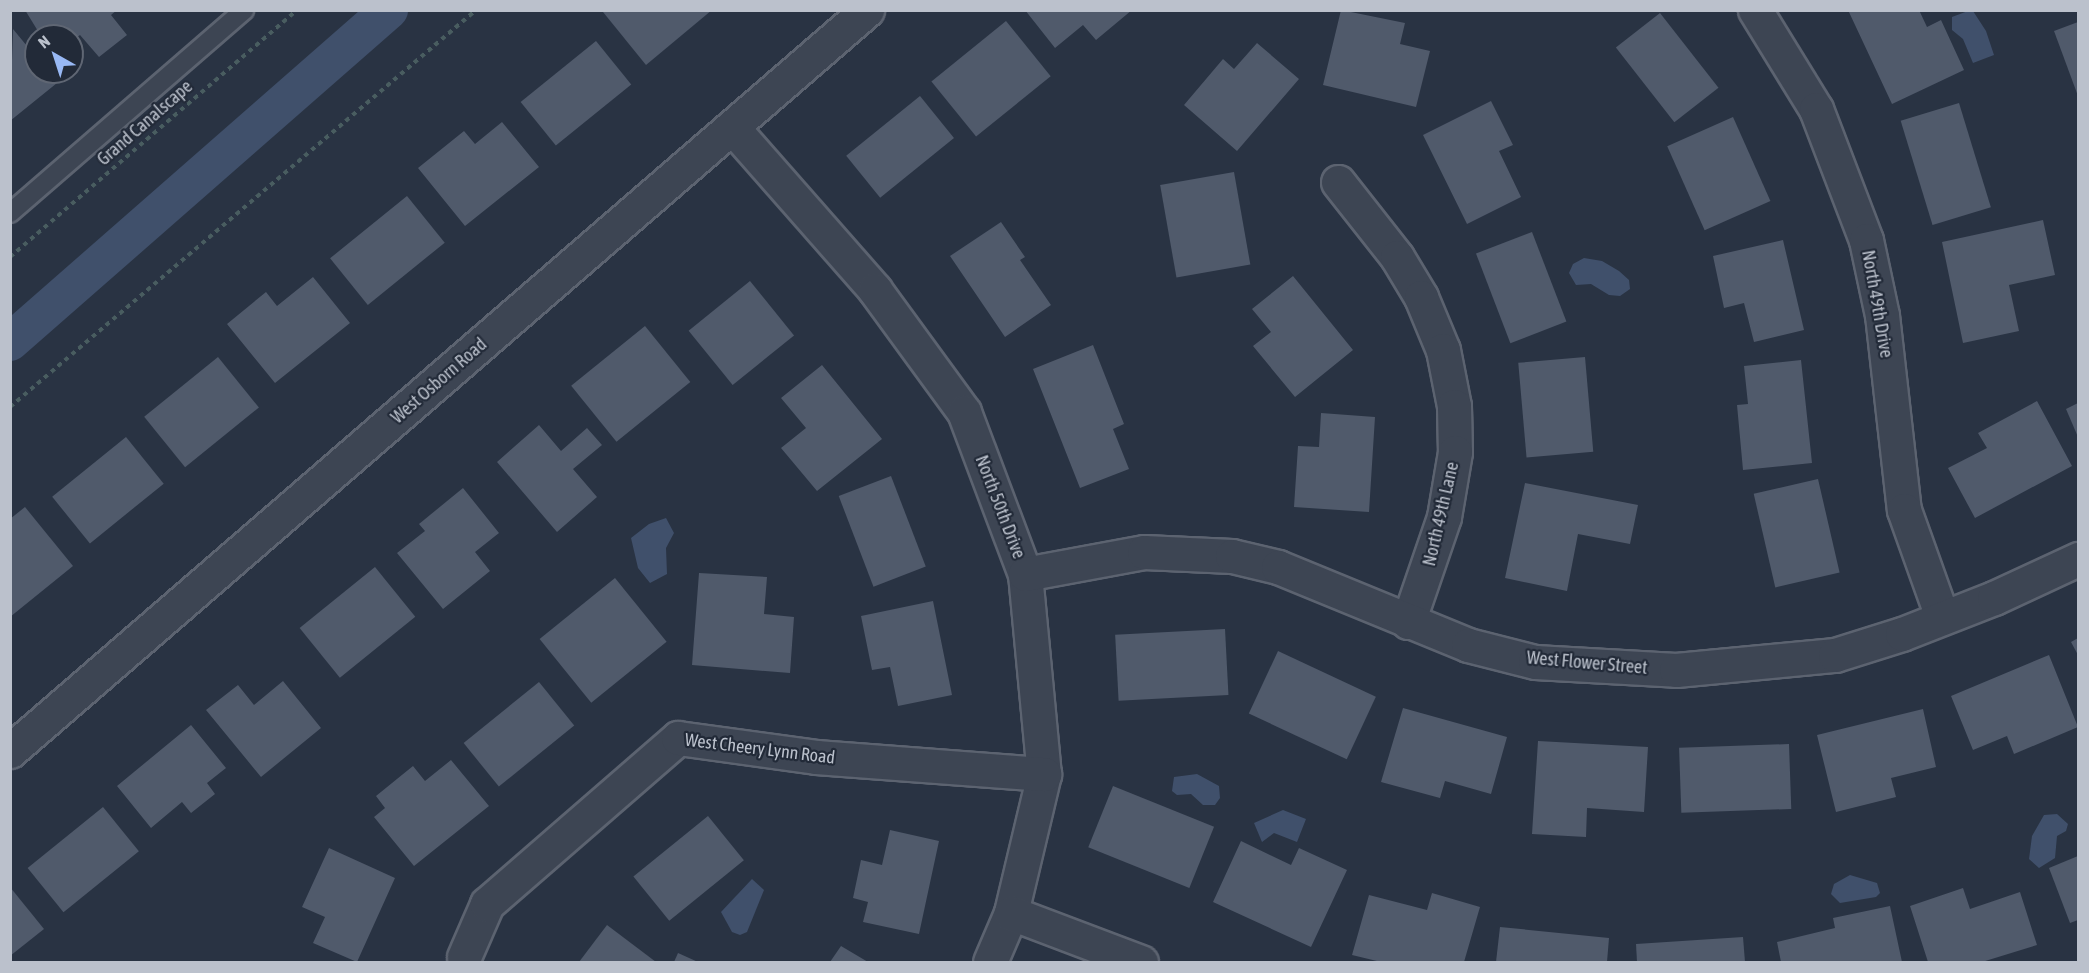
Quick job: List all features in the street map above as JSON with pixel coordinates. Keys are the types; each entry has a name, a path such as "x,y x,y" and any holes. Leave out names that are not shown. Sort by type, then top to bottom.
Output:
{"street":[{"name":"West Osborn Road","path":"10,751 867,10"},
{"name":"North 49th Drive","path":"1755,10 1816,109 1866,240 1882,315 1904,510 1942,617"},
{"name":"North 50th Drive","path":"732,127 875,290 964,411 1025,574 1044,774 1011,913 990,963"},
{"name":"North 49th Lane","path":"1338,183 1397,257 1421,297 1443,350 1454,406 1455,452 1444,517 1408,622"},
{"name":"West Flower Street","path":"1025,574 1144,552 1232,556 1278,567 1468,645 1535,662 1676,670 1835,655 1942,617 2079,559"},
{"name":"West Cheery Lynn Road","path":"464,957 487,904 678,738 816,757 1044,774"},
{"path":"1011,913 1141,963"}],"lane":[{"path":"10,213 244,10"}],"path":[{"name":"Grand Canalscape","path":"10,257 297,10"},
{"path":"10,407 476,10"}],"water":[{"path":"1973,11 1986,31 1994,55 1973,63 1963,39 1952,30 1952,17"},
{"path":"1584,258 1602,261 1619,271 1629,280 1630,289 1620,296 1609,295 1591,284 1576,285 1569,273 1573,264"},
{"path":"666,518 674,533 666,548 667,574 650,583 638,568 631,538 649,524"},
{"path":"1197,774 1219,786 1220,798 1215,805 1203,805 1191,794 1177,795 1172,791 1174,777"},
{"path":"1283,810 1306,819 1297,842 1274,833 1262,842 1254,823"},
{"path":"2057,814 2068,824 2066,831 2057,836 2055,858 2039,868 2029,859 2032,836 2044,815"},
{"path":"1850,875 1877,883 1880,893 1876,897 1840,903 1831,894 1834,884"},
{"path":"752,879 764,890 747,932 740,935 732,932 721,912"}],"building":[{"path":"25,10 117,10 111,15 127,35 99,57 84,40 84,24 34,24"},
{"path":"604,10 712,10 646,65 603,12"},
{"path":"1025,10 1132,10 1096,40 1083,25 1055,48"},
{"path":"1341,10 1405,23 1400,44 1430,51 1416,107 1323,85"},
{"path":"1848,10 1919,10 1927,27 1941,20 1964,70 1892,104"},
{"path":"1660,13 1718,88 1674,122 1616,47"},
{"path":"1006,21 1051,76 976,137 931,81"},
{"path":"2078,22 2078,96 2054,31"},
{"path":"13,29 24,42 24,84 56,84 10,121"},
{"path":"596,41 631,85 556,146 521,102"},
{"path":"1257,43 1299,79 1237,151 1184,105 1223,59 1234,69"},
{"path":"920,96 954,138 880,198 846,156"},
{"path":"1491,101 1513,145 1499,151 1521,197 1467,224 1423,135"},
{"path":"1959,103 1991,207 1933,225 1901,121"},
{"path":"1733,117 1770,201 1705,230 1667,146"},
{"path":"502,122 539,167 465,226 418,168 464,131 475,144"},
{"path":"1234,172 1250,265 1176,278 1160,185"},
{"path":"407,196 445,243 368,305 330,258"},
{"path":"2043,220 2055,275 2009,285 2019,331 1963,343 1942,242"},
{"path":"1001,222 1025,257 1020,260 1051,305 1005,337 950,256"},
{"path":"1532,232 1566,322 1510,343 1476,254"},
{"path":"1783,240 1804,330 1754,342 1744,303 1724,308 1713,256"},
{"path":"1293,276 1353,350 1295,397 1253,346 1271,332 1252,309"},
{"path":"313,277 350,323 275,383 227,324 266,292 277,306"},
{"path":"750,281 794,335 733,385 689,331"},
{"path":"645,326 690,382 616,442 571,386"},
{"path":"1093,345 1124,424 1113,429 1129,469 1080,488 1033,369"},
{"path":"218,357 259,408 185,467 144,417"},
{"path":"1585,357 1593,452 1527,457 1518,363"},
{"path":"1801,360 1812,463 1743,470 1737,405 1748,404 1744,366"},
{"path":"822,365 882,439 817,491 781,448 806,428 781,398"},
{"path":"2037,401 2072,466 1975,518 1948,468 1987,448 1978,433"},
{"path":"2078,403 2078,437 2066,409"},
{"path":"1321,413 1375,417 1369,512 1294,507 1298,446 1319,447"},
{"path":"539,425 561,451 587,428 602,445 573,469 597,497 557,532 497,462"},
{"path":"126,437 164,484 90,543 52,497"},
{"path":"891,476 926,567 873,587 839,496"},
{"path":"1818,479 1840,573 1775,587 1754,494"},
{"path":"1525,483 1638,505 1630,544 1578,534 1567,591 1505,578"},
{"path":"463,488 499,533 475,552 490,571 443,609 397,553 425,531 419,524"},
{"path":"25,507 73,566 10,617 10,519"},
{"path":"375,567 415,617 340,678 300,628"},
{"path":"699,573 767,577 764,614 794,617 790,673 692,665"},
{"path":"615,578 667,642 591,703 540,639"},
{"path":"933,601 952,695 898,706 890,667 872,670 861,616"},
{"path":"1225,629 1228,695 1119,701 1115,635"},
{"path":"2078,638 2078,655 2071,642"},
{"path":"1278,651 1376,697 1347,759 1249,714"},
{"path":"2049,655 2078,727 2014,754 2007,736 1973,750 1951,696"},
{"path":"283,681 321,728 261,777 206,710 238,685 254,705"},
{"path":"539,682 574,726 499,787 464,743"},
{"path":"1403,708 1507,737 1491,794 1445,781 1440,798 1381,782"},
{"path":"1923,709 1936,767 1891,778 1896,797 1836,812 1817,735"},
{"path":"191,725 226,768 207,783 215,794 191,813 182,802 151,828 117,786"},
{"path":"1538,741 1648,747 1644,812 1587,808 1586,837 1532,834"},
{"path":"1789,744 1791,809 1681,813 1679,748"},
{"path":"451,760 489,806 414,866 374,817 385,808 376,796 413,766 425,781"},
{"path":"1113,786 1214,827 1189,888 1088,847"},
{"path":"103,807 139,851 63,912 28,868"},
{"path":"708,816 744,860 669,921 633,876"},
{"path":"890,830 939,841 919,934 863,922 868,902 853,898 861,860 882,865"},
{"path":"1241,841 1291,865 1299,848 1347,870 1311,947 1213,902"},
{"path":"329,848 395,878 357,962 313,943 325,917 302,907"},
{"path":"2078,856 2078,920 2070,923 2049,868"},
{"path":"10,887 44,929 10,956"},
{"path":"1963,888 1970,909 2020,892 2037,945 1982,962 1928,962 1910,906"},
{"path":"1432,893 1480,907 1464,962 1381,962 1352,955 1369,895 1427,910"},
{"path":"1890,906 1902,962 1781,962 1777,942 1835,928 1833,918"},
{"path":"607,925 656,962 579,962"},
{"path":"1500,927 1609,938 1607,962 1496,962"},
{"path":"1743,937 1745,962 1637,962 1636,944"},
{"path":"841,946 868,962 830,962"},
{"path":"678,953 698,962 674,962"}],"waterway":[{"path":"10,342 389,10"}]}
